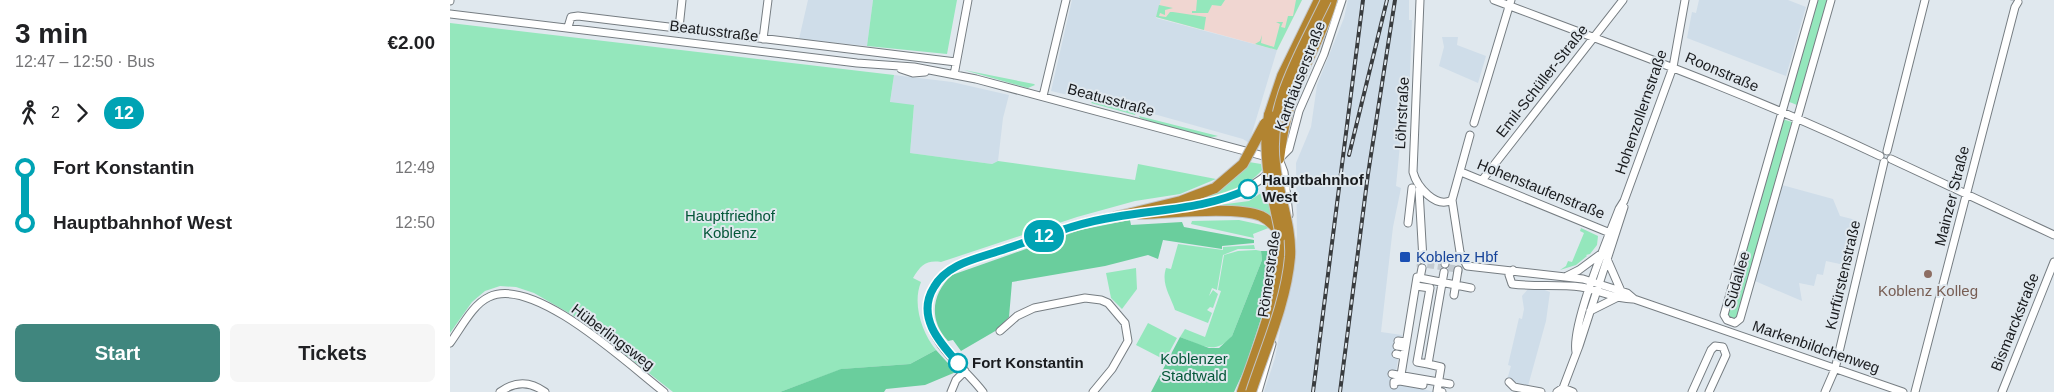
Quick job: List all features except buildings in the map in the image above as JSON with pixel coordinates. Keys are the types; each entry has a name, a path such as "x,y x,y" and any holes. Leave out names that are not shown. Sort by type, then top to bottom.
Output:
{"highway":[{"path":"1115,217 1182,202 1215,188 1243,164 1269,115 1282,76 1319,0"},
{"path":"1251,392 1281,298 1290,258 1289,234 1274,164 1275,123 1285,89 1326,0"},
{"path":"1279,159 1293,94 1317,43 1332,0"},
{"path":"1242,392 1274,295 1281,257 1281,236 1267,166 1266,140 1269,115"},
{"path":"1140,214 1231,212 1262,216 1272,223 1281,236"}],"street":[{"path":"679,28 682,0"},
{"path":"763,39 768,0"},
{"path":"954,75 968,0"},
{"path":"1043,96 1066,0"},
{"name":"Karthäuserstraße","path":"984,392 936,336 930,325 928,314 929,298 939,279 947,271 969,261 1078,225 1229,198 1259,181 1270,173 1279,159 1289,149 1299,111 1324,54 1342,0"},
{"name":"Löhrstraße","path":"1420,0 1413,168 1419,186 1431,197 1445,202 1452,200"},
{"name":"Roonstraße","path":"1494,0 1510,3 1593,38 1673,66 1798,118 2054,235"},
{"name":"Emil-Schüller-Straße","path":"1483,180 1623,0"},
{"name":"Hohenzollernstraße","path":"1605,256 1610,233 1624,202 1673,66 1685,0"},
{"name":"Südallee","path":"1814,0 1724,315 1725,318 1736,323 1740,319 1831,0"},
{"path":"1885,159 1891,154 1887,151 1925,0"},
{"path":"1474,123 1510,3"},
{"name":"Mainzer Straße","path":"1915,392 2015,3"},
{"name":"Beatusstraße","path":"450,14 857,63 914,67 1043,96 1279,159"},
{"name":"Beatusstraße","path":"568,28 569,18 574,16 956,62"},
{"path":"857,63 858,50"},
{"path":"1452,200 1470,136"},
{"path":"1259,181 1265,169 1264,156"},
{"name":"Römerstraße","path":"1258,392 1270,356 1286,278 1291,236 1284,176 1279,159"},
{"name":"Kurfürstenstraße","path":"1825,392 1835,369 1885,159"},
{"name":"Hohenstaufenstraße","path":"1461,172 1610,233"},
{"path":"1415,189 1422,264 1420,278"},
{"path":"1408,222 1415,200"},
{"name":"Markenbildchenweg","path":"1452,200 1460,252 1467,266 1566,276 1903,392"},
{"name":"Hohenzollernstraße","path":"1576,352 1575,340 1605,256 1624,210 1624,202"},
{"path":"1566,276 1605,256 1620,294 1590,310"},
{"name":"Bismarckstraße","path":"2002,392 2054,262"},
{"path":"1442,392 1437,391 1439,382 1432,354 1441,306 1445,265"},
{"path":"1454,295 1458,270"},
{"name":"Markenbildchenweg","path":"1513,270 1509,275 1512,284 1534,286 1550,283 1595,286"},
{"path":"1398,381 1417,277 1456,283 1471,288"},
{"path":"1416,286 1430,288 1417,362 1450,368"},
{"name":"Hohenzollernstraße","path":"1561,391 1590,310 1595,286"},
{"name":"Hüberlingsweg","path":"450,343 478,305 487,297 508,292 522,294 580,325 664,392"},
{"path":"1000,331 1016,316 1034,308 1085,298 1101,300 1108,304 1126,323 1128,341 1112,369 1093,392"},
{"path":"1400,326 1409,328"},
{"path":"1398,343 1406,345"},
{"path":"1692,392 1711,350 1715,346 1723,347 1726,355 1709,392"},
{"path":"1396,354 1404,356"},
{"path":"951,392 956,380 965,371"},
{"path":"1392,374 1398,381 1423,384 1439,382 1450,384"},
{"path":"1508,382 1514,387 1541,392"},
{"path":"500,392 510,385 525,383 546,392"},
{"path":"1561,391 1573,392"}],"shaded area":[{"path":"808,0 873,0 867,46 799,39"},
{"path":"1072,0 1161,0 1156,18 1277,50 1249,143 1243,139 1086,95 1085,99 1051,91"},
{"path":"1161,0 1302,0 1277,50 1156,17"},
{"path":"1348,0 1409,0 1409,20 1412,20 1409,103 1404,103 1396,186 1401,188 1393,227 1381,332 1402,335 1394,383 1436,392 1264,392 1275,358 1297,237 1296,163 1311,127 1317,85 1344,18"},
{"path":"1699,0 1788,0 1806,7 1786,76 1687,38 1692,12 1696,13"},
{"path":"1442,37 1458,37 1457,45 1486,56 1478,83 1439,66 1444,47"},
{"path":"894,75 952,82 1009,95 1003,118 998,161 992,164 910,153 914,106 890,103"},
{"path":"1782,185 1833,199 1840,216 1860,221 1849,266 1826,261 1823,275 1817,274 1814,286 1799,283 1802,301 1755,281"},
{"path":"1528,289 1542,289 1550,292 1546,321 1528,386 1507,380 1511,366 1508,365 1519,318 1522,319 1524,309 1522,296"}],"green space":[{"path":"873,0 957,0 947,54 867,46"},
{"path":"1197,0 1225,0 1221,6 1212,5 1208,13 1192,13 1192,11 1196,11"},
{"path":"1296,0 1302,0 1277,50 1255,44 1260,41 1262,35 1261,43 1274,47 1280,24 1276,22 1283,22 1281,27 1285,28 1288,16 1293,16"},
{"path":"1817,0 1827,0 1797,105 1787,101"},
{"path":"1159,5 1173,8 1165,10 1165,15 1160,13 1159,16 1166,17 1170,12 1173,12 1206,17 1204,30 1156,17"},
{"name":"Hauptfriedhof Koblenz","path":"450,23 894,75 890,102 914,105 910,153 992,164 998,161 1135,180 1138,164 1216,179 1180,194 1135,201 1077,217 941,262 924,264 913,278 921,282 918,291 918,309 926,335 936,350 910,364 842,369 780,392 673,392 581,320 534,293 516,287 500,286 485,291 472,302 450,333"},
{"path":"964,70 1034,84 1035,85 1028,88"},
{"path":"1093,101 1135,111 1136,113 1135,115 1091,103"},
{"path":"1139,116 1218,136 1210,137 1190,134 1168,128"},
{"path":"1782,119 1792,122 1736,320 1727,317"},
{"path":"1249,162 1261,164 1262,170 1249,182 1224,193 1197,200 1223,188"},
{"path":"1267,189 1273,218 1204,207 1249,201"},
{"path":"1130,220 1131,225 1182,222 1184,227 1254,240 1254,243 1222,246 1222,249 1163,240 1158,259 1148,255 1105,266 1012,282 1009,317 997,330 961,351 953,340 948,341 942,333 937,324 935,307 940,290 952,275 1080,230"},
{"path":"1239,220 1271,227 1253,234 1254,238 1191,224 1192,221"},
{"path":"1581,228 1598,236 1597,245 1590,254 1586,255 1576,265 1560,270 1566,266 1568,261 1572,262 1584,233 1580,231"},
{"path":"1178,244 1223,250 1223,247 1254,245 1255,249 1238,249 1223,255 1217,290 1212,288 1209,296 1213,290 1218,294 1213,308 1210,307 1207,310 1212,313 1208,323 1175,310 1167,289 1165,279 1166,268 1171,269"},
{"path":"1238,251 1261,251 1262,260 1232,336 1220,346 1214,347 1201,345 1180,337 1185,329 1205,337 1221,291 1218,290 1224,255"},
{"name":"Koblenzer Stadtwald","path":"1261,251 1277,251 1269,294 1245,368 1234,392 1151,392 1180,337 1209,348 1219,348 1232,336 1262,260"},
{"path":"1136,268 1137,289 1122,309 1111,298 1106,273"},
{"path":"1148,323 1177,338 1165,360 1136,345"},
{"path":"936,350 956,372 925,385 886,389 884,392 780,392 841,369 910,364"}],"tunnel":[{"path":"1417,263 1463,270"}],"railway":[{"path":"1313,392 1363,0"},
{"path":"1349,155 1387,0"},
{"path":"1340,392 1368,174 1395,0"}],"bus line":[{"name":"12","path":"958,363 936,336 930,325 928,314 929,298 933,288 947,271 969,261 1078,225 1115,217 1206,203 1229,198 1248,189"}],"place":[{"name":"Hauptbahnhof West","path":"1248,189"},
{"name":"Koblenz Hbf","path":"1405,257"},
{"name":"Koblenz Kolleg","path":"1928,274"},
{"name":"Fort Konstantin","path":"958,363"}]}
